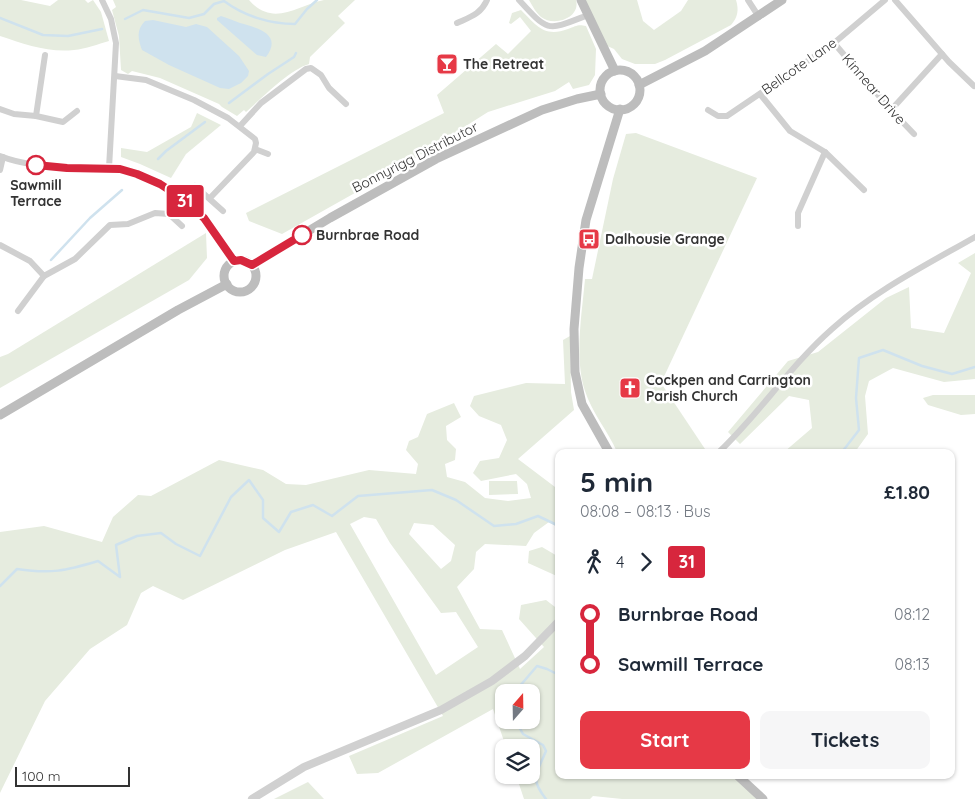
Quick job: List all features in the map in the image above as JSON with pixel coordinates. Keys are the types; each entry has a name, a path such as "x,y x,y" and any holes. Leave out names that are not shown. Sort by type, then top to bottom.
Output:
{"main road":[{"path":"581,0 615,70"},
{"path":"639,85 705,51 782,0"},
{"path":"615,70 630,72 638,80 639,97 636,102 626,109 608,105 601,94 600,88 604,79 615,70"},
{"name":"Bonnyrigg Distributor","path":"252,265 330,218 436,159 542,110 601,94"},
{"path":"607,449 582,404 575,372 574,329 579,268 586,220 620,109"},
{"path":"241,260 252,265 256,272 256,278 250,288 238,291 233,290 227,284 224,272 229,264 234,261 241,260"},
{"path":"0,415 178,310 227,284"},
{"path":"741,779 763,799"}],"street":[{"path":"102,0 114,31 116,43 109,168"},
{"path":"457,23 477,14 487,0"},
{"path":"519,0 538,21 548,26 558,27 588,16"},
{"path":"748,0 759,17"},
{"name":"Bellcote Lane","path":"708,110 718,116 727,116 834,43 885,0"},
{"path":"895,0 942,54 974,86"},
{"name":"Kinnear Drive","path":"834,43 914,134"},
{"path":"891,110 942,54"},
{"path":"36,116 45,55"},
{"path":"240,126 261,103 306,69 311,68 317,71 329,88 346,104"},
{"path":"115,76 155,83 228,118 255,139 254,152 210,198"},
{"path":"760,94 790,131 825,152 864,190"},
{"path":"0,109 14,114 36,116 64,122 78,111"},
{"path":"255,149 268,154"},
{"path":"798,226 798,213 825,152"},
{"path":"0,170 2,156 30,164 58,167 109,168 137,174 160,184 183,199 204,218 234,261"},
{"path":"195,186 223,211"},
{"path":"18,311 44,276 75,259 110,225 128,224 155,213 169,214 182,226"},
{"path":"722,449 741,431 812,348 833,328 883,290 975,237"},
{"path":"0,245 30,261 44,276"},
{"path":"252,799 304,767 441,710 492,681 526,656 555,625"}],"shaded area":[{"path":"0,0 21,0 50,6 58,0 85,0 88,3 93,0 101,12 109,41 87,48 65,51 37,47 0,36"},
{"path":"113,0 249,0 267,13 276,14 324,0 355,0 338,16 345,23 310,57 309,64 284,78 246,112 244,110 237,116 219,104 160,78 132,71 128,74 121,70 119,36 112,10 116,7"},
{"path":"529,0 576,0 576,6 571,16 559,21 553,21 541,17"},
{"path":"585,0 637,0 643,21 654,30 681,11 688,0 736,0 738,10 731,25 665,60 655,64 635,64 622,59 614,49 605,45"},
{"path":"521,10 536,25 547,31 553,32 581,25 586,26 596,49 595,75 589,85 573,89 569,82 555,91 488,112 401,167 282,234 249,221 246,213 444,113 437,95 496,44 508,54 531,31 520,17 511,24 509,23 512,13"},
{"path":"197,113 221,125 186,154 171,178 121,157 121,148 147,152 191,127"},
{"path":"636,133 757,178 661,383 705,449 615,449 585,391 579,350 585,279 592,279 613,179 626,134"},
{"path":"206,233 207,258 189,280 0,388 0,357 8,354"},
{"path":"975,253 975,379 944,382 893,368 869,381 865,396 868,434 857,449 788,449 812,428 809,400 789,396 740,444 728,432 788,361 818,352 886,298 909,287 911,328 944,333 971,273 958,263"},
{"path":"570,336 571,392 574,410 518,459 555,487 555,526 549,522 534,533 526,546 485,544 476,552 474,569 457,587 480,629 502,630 520,669 544,647 519,619 521,605 546,600 555,607 555,779 737,779 757,799 622,799 593,796 590,799 524,799 519,784 540,784 540,739 503,739 500,729 540,729 540,684 495,684 495,715 493,709 378,773 357,774 349,756 443,716 336,532 285,550 183,600 153,586 141,593 127,625 90,649 45,701 0,793 0,532 44,526 102,542 113,517 138,495 151,496 219,460 263,470 286,484 306,485 369,470 416,474 418,464 406,450 409,441 418,437 427,414 454,403 461,417 446,426 447,440 456,449 455,460 445,464 447,477 465,482 485,498 508,501 531,498 527,484 516,474 481,481 473,473 480,461 499,458 507,440 501,425 479,416 470,406 474,396 526,383 565,384 563,340","holes":["364,517 376,519 390,543 441,613 456,612 478,647 436,675 350,524","414,523 433,525 455,545 451,561 441,569 409,534"]},
{"path":"933,395 975,395 975,414 961,415 928,405 923,398"},
{"path":"489,481 517,481 518,494 489,495"},
{"path":"542,547 555,555 555,575 528,563 529,551"},
{"path":"308,782 324,799 274,799"}],"water":[{"path":"221,16 266,33 272,43 266,57 257,55 217,20"},
{"path":"153,20 186,27 196,24 207,27 239,56 249,71 248,76 241,83 229,89 220,88 169,65 142,50 139,38 140,28 145,21"}],"waterway":[{"path":"125,19 143,10 189,18 204,14 214,4 224,1 240,11 258,18 276,23 295,24 317,0"},
{"path":"0,18 43,35 68,36 102,29"},
{"path":"229,103 294,57 296,53"},
{"path":"158,159 205,122"},
{"path":"51,260 90,218 122,190"},
{"path":"844,449 859,430 856,398 859,358 883,350 922,366 952,374 975,367"},
{"path":"0,586 17,569 58,571 98,561 120,577 116,545 137,536 161,533 176,544 200,556 231,497 249,480 263,500 263,518 279,532 291,512 313,505 332,516 358,496 432,490 456,500 494,526 516,524 538,516 555,524"},
{"path":"522,684 537,666 555,673"},
{"path":"520,729 523,734 543,745 546,751 536,775 538,786 546,799"}],"bus line":[{"name":"31","path":"36,165 67,168 120,169 160,184 183,199 204,218 234,261 241,260 252,265 302,235"}],"place":[{"name":"The Retreat","path":"447,64"},
{"name":"Sawmill Terrace","path":"36,165"},
{"name":"Burnbrae Road","path":"302,235"},
{"name":"Dalhousie Grange","path":"589,239"},
{"name":"Cockpen and Carrington Parish Church","path":"630,388"}]}
